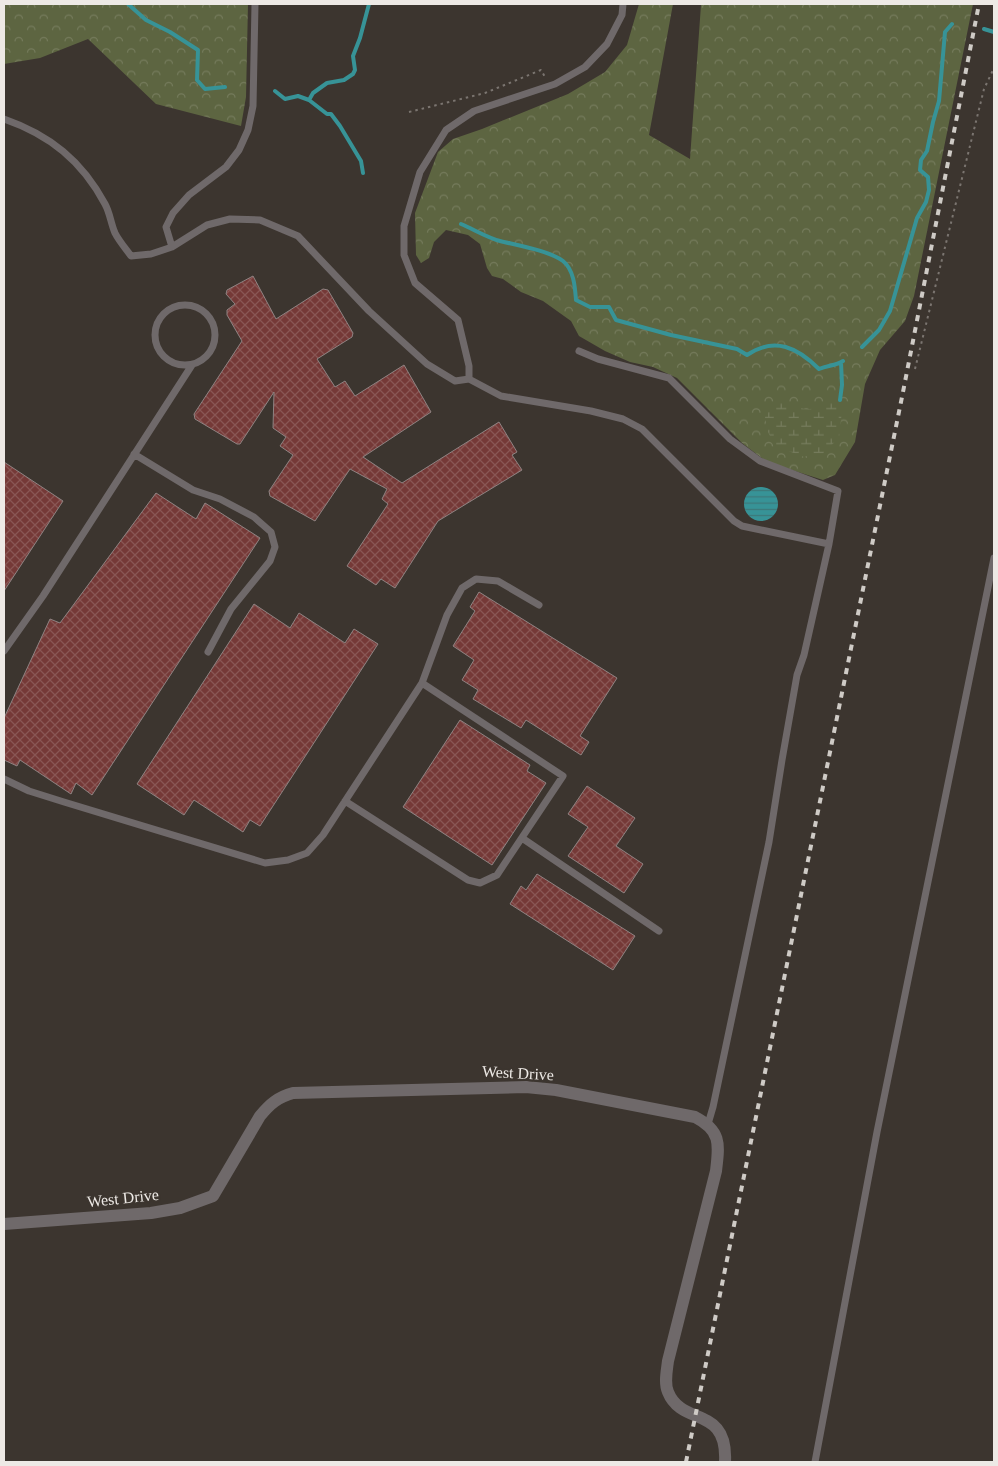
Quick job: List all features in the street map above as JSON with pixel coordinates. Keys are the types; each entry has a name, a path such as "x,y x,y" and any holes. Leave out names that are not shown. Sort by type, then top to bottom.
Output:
{"street":[{"name":"West Drive","path":"4,1224 151,1213 180,1208 213,1196 260,1116 270,1104 281,1096 293,1093 487,1086 526,1087 556,1090 633,1104 695,1118 708,1124"},
{"path":"708,1124 719,1142 716,1171 668,1361 666,1384 675,1404 713,1423 724,1443 724,1462"}],"lane":[{"path":"172,247 166,227 173,213 189,195 226,167 239,150 248,130 253,106 255,4"},
{"path":"469,379 469,366 458,320 416,282 404,255 404,226 420,172 446,130 474,111 550,85 585,67 607,44 622,15 624,4"},
{"path":"4,119 21,125 52,142 71,157 87,175 106,206 116,235 131,256 151,254 172,247 207,225 230,219 260,220 298,236 369,312 427,364 455,381 469,379 501,396 591,411 623,419 642,429 734,522 742,526 829,544"},
{"path":"4,652 43,596 192,365 200,362 210,353 216,339 216,332 211,318 193,306 178,306 166,312 160,318 155,332 155,339 165,358 178,365 192,365"},
{"path":"579,351 598,359 669,378 730,439 760,461 838,491 829,544 798,675 769,842 708,1124"},
{"path":"134,454 193,490 220,499 254,517 271,532 274,547 270,561 231,609 208,652"},
{"path":"815,1462 877,1132 994,558"},
{"path":"4,779 29,791 266,863 288,860 306,854 324,835 422,683 447,615 462,588 476,579 498,581 540,606"},
{"path":"346,801 468,880 480,883 497,875 563,776 422,683"},
{"path":"522,838 658,931"}],"path":[{"path":"915,369 984,89 994,68"},
{"path":"408,112 485,93 541,70 550,85"}],"green space":[{"path":"4,4 248,4 246,97 241,126 156,104 88,39 40,58 4,64"},
{"path":"639,4 673,4 649,135 690,159 701,5 973,4 914,296 905,321 880,350 865,384 855,442 835,475 823,480 767,462 742,443 677,378 653,367 630,362 605,351 579,336 571,321 543,301 521,292 503,279 492,276 487,268 480,244 468,235 446,230 434,242 429,258 421,263 416,255 415,213 438,152 453,139 568,94 605,72 627,45"},
{"path":"779,396 798,407 807,409 812,409 831,401 843,401 839,438 815,461 775,446 768,432 765,417"}],"water":[{"path":"761,487 773,492 778,504 773,516 761,521 749,516 744,504 749,492"}],"building":[{"path":"253,276 276,319 323,289 328,290 353,333 352,337 317,359 335,387 345,381 355,396 404,365 431,412 363,457 402,483 499,422 517,452 512,455 522,470 438,521 395,588 381,579 376,585 347,566 388,504 382,499 387,489 350,469 315,521 270,496 269,491 293,455 280,446 286,437 273,428 274,392 240,444 195,419 194,414 242,341 227,315 227,310 235,304 226,294 227,290"},
{"path":"4,462 63,501 4,591"},
{"path":"156,493 196,519 205,503 260,538 92,795 76,783 71,794 20,760 17,766 4,760 4,718 50,619 60,623"},
{"path":"479,592 617,678 580,736 589,742 581,755 526,720 521,728 473,699 478,690 462,680 474,660 453,646 475,611 470,607"},
{"path":"254,604 290,628 299,613 345,643 354,629 378,644 260,826 250,820 243,832 194,800 184,815 137,784"},
{"path":"460,720 530,765 527,771 546,783 492,865 403,807"},
{"path":"587,786 635,818 616,846 643,864 624,893 568,856 588,827 568,814"},
{"path":"537,874 635,936 613,970 510,904 521,886 526,890"}],"waterway":[{"path":"128,4 146,20 170,32 198,50 197,80 205,89 225,87"},
{"path":"309,100 313,93 327,83 344,80 353,74 355,70 353,56 369,4"},
{"path":"862,347 879,330 890,311 917,218 926,202 929,190 928,177 920,170 921,160 927,151 939,101 945,32 952,24"},
{"path":"984,29 994,32"},
{"path":"275,91 285,99 298,96 309,100 327,114 331,114 361,161 363,173"},
{"path":"461,224 495,240 542,251 557,257 570,269 576,300 590,307 609,307 616,320 671,335 737,349 747,355 767,346 786,347 803,355 819,369 843,361"},
{"path":"840,400 842,385 841,362"}],"railway":[{"path":"686,1462 902,397 979,4"}]}
